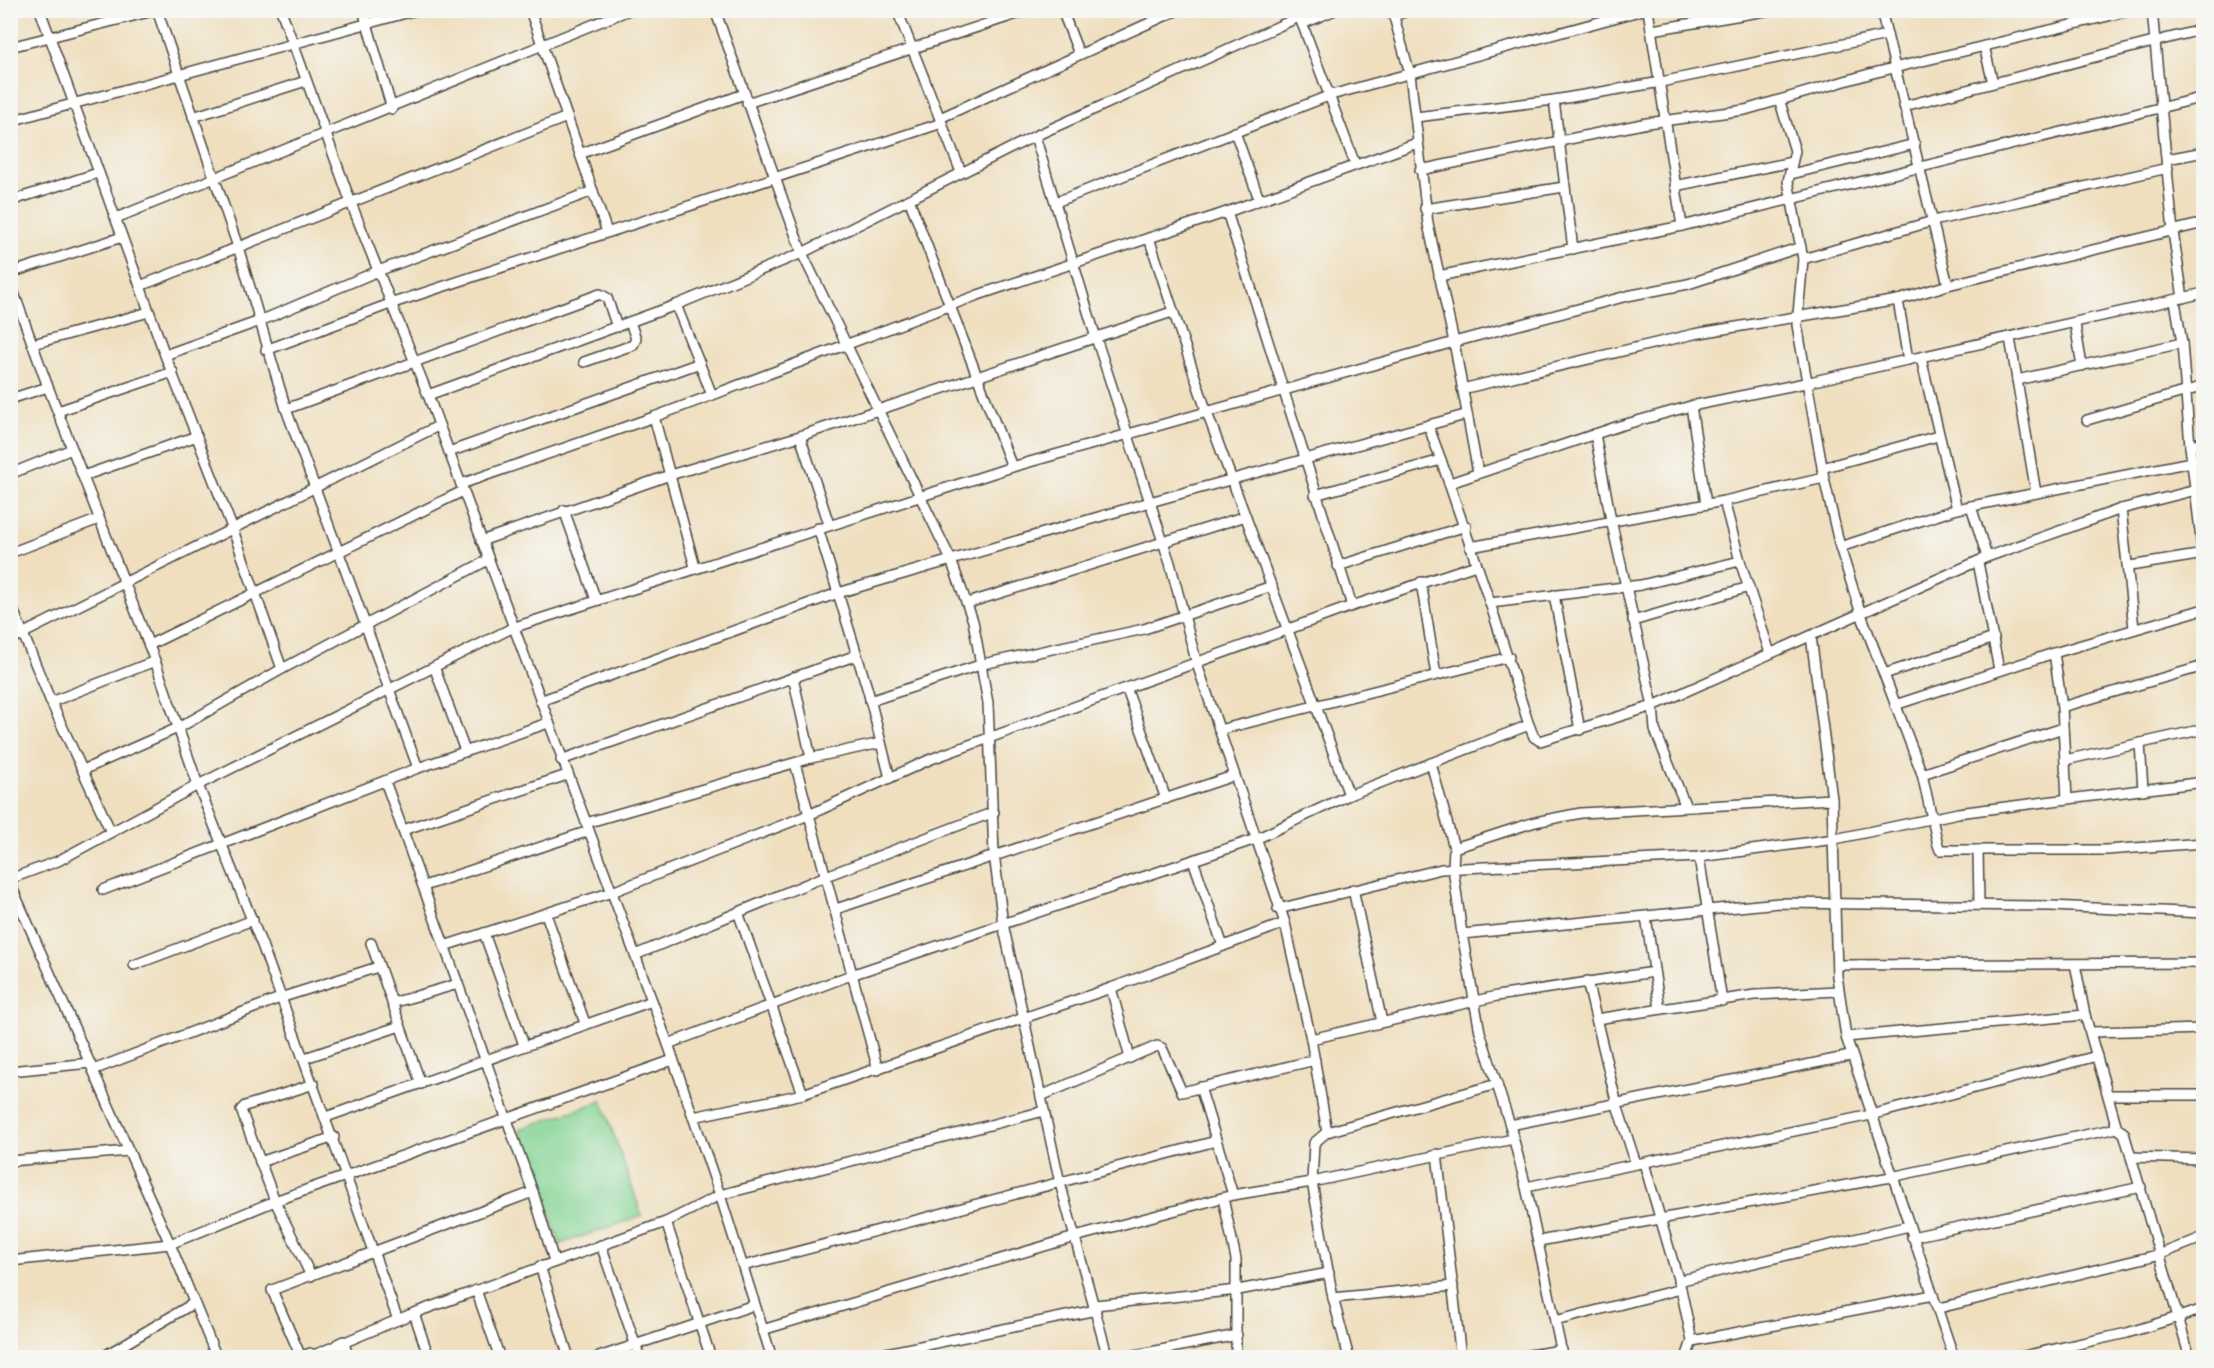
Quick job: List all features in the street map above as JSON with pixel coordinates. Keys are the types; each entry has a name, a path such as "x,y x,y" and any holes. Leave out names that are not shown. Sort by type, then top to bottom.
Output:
{"street":[{"path":"40,10 165,355 233,530 282,669"},
{"path":"10,47 157,10 238,247 260,321 266,350 286,409 418,768"},
{"path":"281,10 351,203 412,360 428,395 512,628 668,1044 720,1195 772,1358"},
{"path":"363,10 392,109"},
{"path":"10,121 293,46 417,10"},
{"path":"530,10 582,153 607,232"},
{"path":"116,218 392,109 629,10"},
{"path":"715,10 802,252 951,560 968,603 983,664 991,739 994,854 1003,924 1060,1183 1108,1358"},
{"path":"897,10 961,172"},
{"path":"582,153 746,99 913,50 1029,10"},
{"path":"1062,10 1079,54"},
{"path":"266,350 390,304 941,121 1079,54 1178,10"},
{"path":"428,395 676,305 802,252 1035,136 1300,17 1335,10"},
{"path":"1410,10 1393,13 1410,74 1425,209 1454,342 1465,415 1478,473"},
{"path":"1056,202 1331,95 1643,10"},
{"path":"1648,10 1682,226"},
{"path":"1652,30 1771,10"},
{"path":"1881,10 1948,285"},
{"path":"1420,170 1666,120 1730,113 1780,102 1894,67 2133,10"},
{"path":"2152,10 2168,164 2191,462 2199,489 2204,565"},
{"path":"1300,17 1355,164"},
{"path":"1904,106 2204,29"},
{"path":"1416,117 1554,100 1661,82 1887,35"},
{"path":"1984,46 1993,83"},
{"path":"193,117 306,81"},
{"path":"1438,276 1682,226 2204,97"},
{"path":"1554,100 1573,249"},
{"path":"1780,102 1795,151 1788,181 1803,259 1797,317 1805,383 1824,478 1840,547 1861,614 1922,774 1940,850 2106,850 2204,843"},
{"path":"140,286 567,117"},
{"path":"1235,132 1259,199"},
{"path":"1035,136 1075,262 1096,338 1163,542 1197,664 1278,909 1285,923 1311,1039 1327,1132"},
{"path":"149,645 338,553 462,487 846,346 950,305 1227,212 1418,143"},
{"path":"1791,174 1914,144"},
{"path":"1803,259 1933,221 2168,164 2204,152"},
{"path":"1675,186 1792,162"},
{"path":"10,201 98,173"},
{"path":"1425,209 1564,188"},
{"path":"165,355 260,321 378,271 593,191"},
{"path":"909,198 1012,466"},
{"path":"1227,212 1352,606"},
{"path":"1462,389 1694,334 1899,300 1948,285 2204,223"},
{"path":"10,273 122,237"},
{"path":"1149,238 1206,410 1349,795"},
{"path":"217,1358 170,1244 10,881 58,861 198,785 435,669 512,628 1012,466 1454,342 1627,296 1688,284 1801,247"},
{"path":"10,282 48,387 180,727 198,785 223,842 280,998 305,1058 398,1320"},
{"path":"1450,483 1594,434 1691,406 1921,358 2204,293"},
{"path":"286,409 412,360 600,294 607,298 617,327"},
{"path":"1899,300 1908,360"},
{"path":"676,305 712,395"},
{"path":"33,344 150,312"},
{"path":"481,541 564,510 800,436 1172,312"},
{"path":"584,362 633,345 636,339 630,322"},
{"path":"2075,324 2082,366"},
{"path":"2010,338 2036,493"},
{"path":"2017,380 2182,343"},
{"path":"1921,358 1956,509"},
{"path":"449,452 700,363"},
{"path":"58,411 173,372"},
{"path":"2087,420 2204,386"},
{"path":"10,399 48,387"},
{"path":"1691,406 1706,504"},
{"path":"540,701 838,592 1150,502 1465,415"},
{"path":"654,417 695,567"},
{"path":"1428,425 1466,526 1470,547 1509,657 1529,725 1534,736 1540,741 1653,706 1982,559 2121,509 2199,489"},
{"path":"10,640 438,426"},
{"path":"1594,434 1653,706 1655,730 1686,807"},
{"path":"82,476 197,436"},
{"path":"800,436 830,524"},
{"path":"1822,468 1938,436"},
{"path":"2190,446 2204,441"},
{"path":"10,474 72,449"},
{"path":"1315,495 1441,460"},
{"path":"1840,547 1956,509 2191,462"},
{"path":"1470,547 1724,501 1824,478"},
{"path":"1724,501 1740,561 1770,653"},
{"path":"1971,506 1982,559 1999,670"},
{"path":"2121,509 2130,566 2134,628"},
{"path":"564,510 596,600"},
{"path":"968,603 1246,516"},
{"path":"10,553 99,519"},
{"path":"1338,566 1466,526"},
{"path":"818,528 857,655 890,778"},
{"path":"2130,566 2203,554"},
{"path":"83,770 180,727 282,669 488,561"},
{"path":"1490,603 1628,587 1686,576 1740,561"},
{"path":"444,946 612,891 811,814 932,759 1127,690 1352,606 1476,565"},
{"path":"1421,582 1436,675"},
{"path":"870,701 983,664 1126,634 1184,617 1272,586"},
{"path":"1633,621 1749,587"},
{"path":"1554,596 1580,730"},
{"path":"10,602 51,702 111,832"},
{"path":"1895,705 2134,628 2204,609"},
{"path":"1811,636 1832,799 1838,992 1845,1037 1891,1177 1939,1308 1954,1358"},
{"path":"1884,674 1994,638"},
{"path":"2054,653 2062,706 2067,799"},
{"path":"561,760 857,655"},
{"path":"1219,730 1509,657"},
{"path":"51,702 155,661"},
{"path":"2062,706 2204,666"},
{"path":"435,669 465,751"},
{"path":"793,678 811,758"},
{"path":"1127,690 1166,799"},
{"path":"103,890 418,768 548,723"},
{"path":"668,1044 851,975 1256,839 1349,795 1529,725"},
{"path":"1922,774 2063,728"},
{"path":"2065,760 2204,729"},
{"path":"2140,743 2143,790"},
{"path":"424,886 587,827 811,758 881,744"},
{"path":"795,763 811,814 851,975 878,1070"},
{"path":"1431,763 1454,848 1454,868 1462,934 1483,1046 1510,1125 1526,1187 1562,1354 1510,1358"},
{"path":"403,830 567,775"},
{"path":"836,909 994,854 1233,776"},
{"path":"385,781 533,1192 554,1261"},
{"path":"1278,909 1353,889 1454,868 1699,857 1835,839 1931,818 2204,782"},
{"path":"1454,848 1559,816 1832,799"},
{"path":"635,955 826,876 994,812"},
{"path":"1978,850 1979,905"},
{"path":"1699,857 1722,1001"},
{"path":"1193,860 1223,946"},
{"path":"1353,889 1382,1022"},
{"path":"1462,934 1646,918 1779,903 1836,906 1979,905 2204,913"},
{"path":"738,912 803,1095"},
{"path":"546,914 585,1023"},
{"path":"1646,918 1660,1009"},
{"path":"134,965 253,920"},
{"path":"693,1117 803,1095 1111,988 1285,923"},
{"path":"484,933 524,1045"},
{"path":"371,943 421,1084"},
{"path":"1837,965 2204,963"},
{"path":"2075,964 2085,1015 2117,1128"},
{"path":"10,1071 91,1066 280,998 378,967"},
{"path":"1311,1039 1474,1000 1654,972"},
{"path":"1587,981 1617,1105 1640,1164 1680,1285 1692,1341 1686,1358"},
{"path":"392,1003 458,984"},
{"path":"1111,988 1130,1058"},
{"path":"1596,1018 1796,992 1838,992"},
{"path":"326,1117 652,1001"},
{"path":"1845,1037 2085,1015"},
{"path":"305,1058 400,1026"},
{"path":"2091,1032 2204,1029"},
{"path":"1041,1096 1160,1046 1180,1089 1186,1091 1315,1060"},
{"path":"1510,1125 1850,1056"},
{"path":"1526,1187 1871,1116 2097,1056"},
{"path":"10,1261 170,1244 275,1201 673,1060"},
{"path":"311,1276 275,1201 241,1110 244,1106 314,1084"},
{"path":"1349,1358 1333,1298 1312,1182 1314,1143 1327,1132 1497,1084"},
{"path":"1200,1087 1233,1196"},
{"path":"2108,1095 2204,1095"},
{"path":"533,1192 272,1290 301,1357 540,1266 666,1222 720,1195 1044,1111"},
{"path":"1539,1241 1891,1177 2117,1128 2124,1132 2190,1358"},
{"path":"260,1162 334,1137"},
{"path":"762,1330 1075,1237 1223,1198 1312,1182 1513,1139"},
{"path":"742,1266 1216,1141"},
{"path":"10,1161 129,1151"},
{"path":"1437,1154 1461,1358"},
{"path":"2131,1157 2204,1159"},
{"path":"1912,1237 2141,1187"},
{"path":"1223,1198 1236,1259 1238,1290 1236,1358"},
{"path":"666,1222 711,1358"},
{"path":"1555,1321 1680,1285 1909,1226"},
{"path":"1939,1308 2161,1254 2204,1237"},
{"path":"601,1245 640,1358"},
{"path":"540,1266 569,1358"},
{"path":"862,1358 1095,1308 1238,1290 1329,1273"},
{"path":"1333,1298 1453,1286"},
{"path":"476,1290 500,1358"},
{"path":"1692,1341 1933,1295"},
{"path":"101,1358 194,1303"},
{"path":"596,1358 754,1305"},
{"path":"2015,1358 2127,1333 2204,1308"},
{"path":"414,1313 429,1358"},
{"path":"1120,1358 1237,1335"},
{"path":"307,1358 343,1341"},
{"path":"343,1341 349,1358"}],"green space":[{"path":"602,1101 642,1216 560,1244 520,1129"}]}
